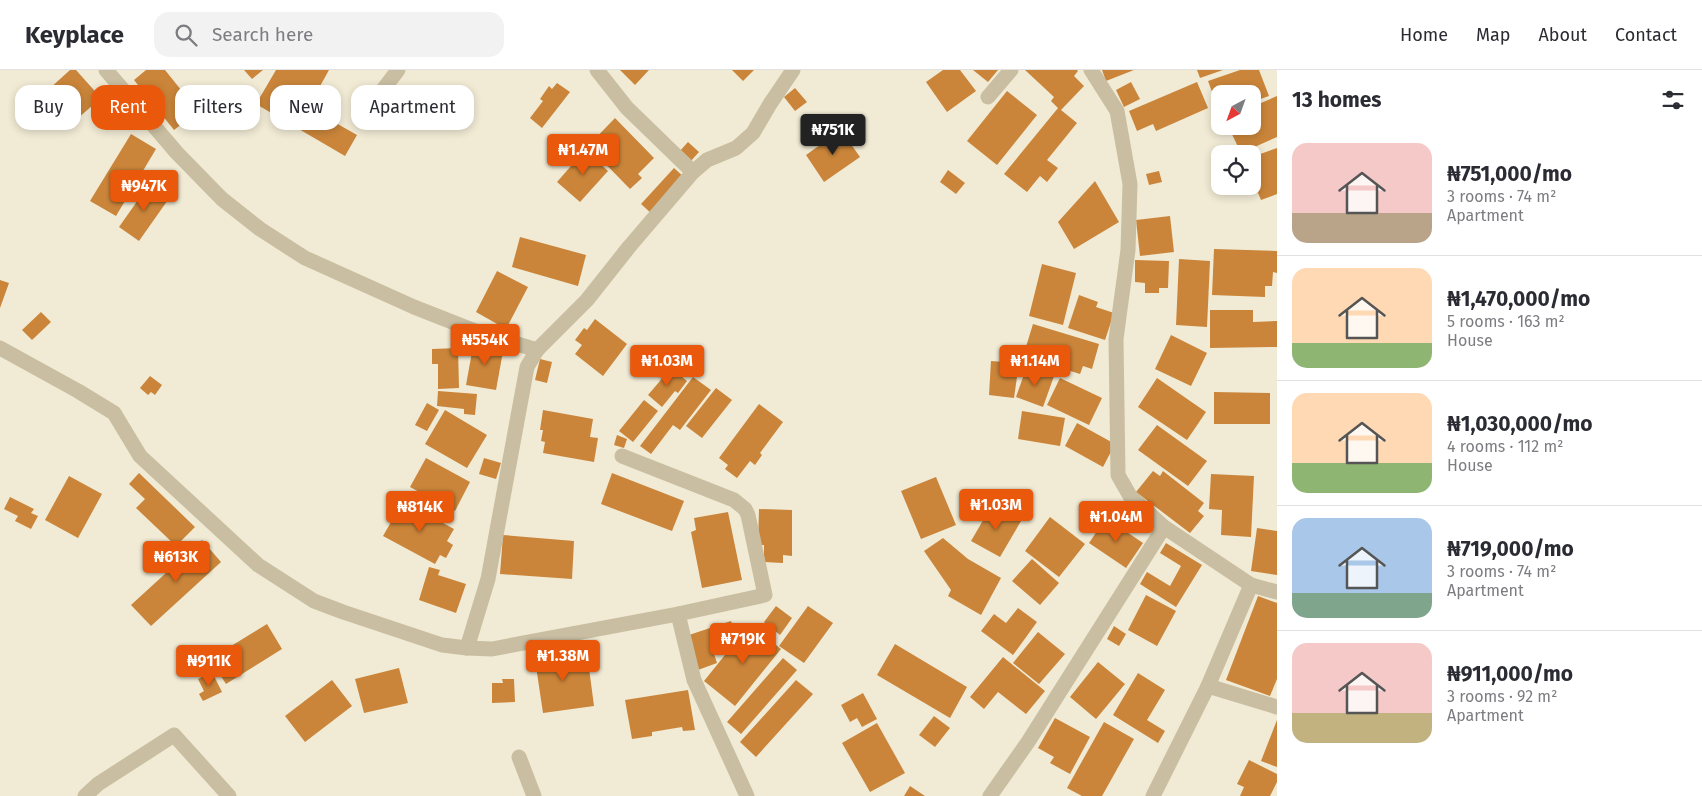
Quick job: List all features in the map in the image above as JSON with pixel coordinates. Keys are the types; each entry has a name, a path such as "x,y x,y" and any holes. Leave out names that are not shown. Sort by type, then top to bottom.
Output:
{"street":[{"path":"106,70 190,166 222,199 260,229 305,258 414,307 475,331 537,350"},
{"path":"387,85 398,70"},
{"path":"597,70 627,108 693,172"},
{"path":"467,648 488,580 527,366 537,350 587,300 693,172 707,160 736,148 753,133 793,70"},
{"path":"988,97 1011,70"},
{"path":"1091,70 1117,111 1130,184 1128,250 1116,339 1118,475 1130,496 1164,527 1251,585 1277,592"},
{"path":"0,348 114,413 140,456 258,566 314,601 442,645 492,649 678,614 765,595 748,516 745,510 734,500 622,456"},
{"path":"990,796 1028,742 1164,527"},
{"path":"1153,796 1208,686 1251,585"},
{"path":"678,614 694,680 747,796"},
{"path":"1208,686 1277,707"},
{"path":"85,796 98,784 174,735 229,796"},
{"path":"519,757 534,796"}],"building":[{"path":"70,70 76,70 91,87 91,107 81,116 81,85 53,85"},
{"path":"146,70 165,70 177,85 175,85 175,129 165,119 165,85 138,85 134,80"},
{"path":"244,70 263,70 252,79"},
{"path":"276,70 329,70 321,85 270,85 270,112 260,106 260,97"},
{"path":"620,70 649,70 635,85"},
{"path":"732,70 754,70 743,81"},
{"path":"943,70 960,70 976,91 947,112 926,82"},
{"path":"973,70 998,70 988,82"},
{"path":"1025,70 1077,70 1074,76 1084,86 1061,110 1077,123 1047,160 1058,168 1047,182 1040,176 1027,192 1004,174 1058,108 1051,101 1054,97"},
{"path":"1102,70 1134,70 1106,81"},
{"path":"1197,70 1223,70 1200,78"},
{"path":"1240,70 1259,70 1269,96 1261,99 1261,85 1211,85 1211,89 1208,81"},
{"path":"1131,82 1140,99 1124,107 1116,90"},
{"path":"1197,82 1208,108 1156,131 1153,124 1137,131 1129,111"},
{"path":"557,83 570,92 542,128 530,118 543,101 540,99 549,86 552,89"},
{"path":"795,88 807,102 795,111 784,97"},
{"path":"1007,91 1037,115 997,165 967,141"},
{"path":"1277,96 1277,137 1259,145 1237,145 1232,135 1261,135 1261,103"},
{"path":"615,118 654,158 638,174 642,178 630,189 588,146"},
{"path":"341,126 357,135 345,156 300,130 341,130"},
{"path":"841,130 860,157 824,182 806,155"},
{"path":"131,134 156,149 116,216 90,201"},
{"path":"688,142 699,152 690,162 679,152"},
{"path":"1277,148 1277,194 1261,200 1259,195 1261,195 1261,154"},
{"path":"585,150 608,171 580,202 557,182"},
{"path":"674,168 685,178 652,214 641,204"},
{"path":"948,170 965,183 956,194 940,182"},
{"path":"1159,171 1162,182 1149,185 1146,174"},
{"path":"1095,181 1119,222 1074,249 1058,222"},
{"path":"150,183 170,197 139,241 119,227"},
{"path":"1170,216 1174,252 1140,256 1136,220"},
{"path":"520,237 586,255 578,286 512,267"},
{"path":"1214,249 1277,251 1277,273 1273,272 1272,286 1265,286 1265,297 1212,295"},
{"path":"1179,259 1210,261 1207,327 1176,325"},
{"path":"1135,260 1169,261 1168,288 1159,288 1159,293 1145,293 1145,283 1135,282"},
{"path":"1042,264 1076,273 1063,325 1029,316"},
{"path":"497,271 528,287 506,329 476,312"},
{"path":"0,280 9,283 0,308"},
{"path":"1079,295 1098,302 1096,307 1114,313 1105,340 1068,328"},
{"path":"1210,310 1253,310 1253,322 1277,321 1277,347 1210,348"},
{"path":"41,312 51,322 32,340 22,330"},
{"path":"595,319 627,344 603,376 575,354 582,345 575,340 584,328 587,330"},
{"path":"1033,324 1099,344 1092,369 1083,366 1080,374 1051,365 1053,359 1025,350"},
{"path":"1171,335 1207,353 1191,386 1155,369"},
{"path":"474,341 504,346 496,390 466,385"},
{"path":"458,348 459,388 438,389 438,364 432,364 432,349"},
{"path":"540,359 552,362 547,383 535,380"},
{"path":"991,361 1019,363 1014,398 989,395"},
{"path":"1027,366 1054,376 1043,407 1016,397"},
{"path":"671,368 687,381 678,393 675,391 662,407 648,395"},
{"path":"150,376 162,385 155,395 151,392 148,395 140,388"},
{"path":"693,377 711,390 680,430 673,425 651,454 640,446"},
{"path":"1060,378 1102,398 1089,425 1047,405"},
{"path":"1157,378 1206,412 1187,440 1138,407"},
{"path":"716,388 732,400 702,438 686,426"},
{"path":"438,391 477,394 475,415 464,414 464,409 437,406"},
{"path":"1214,392 1270,393 1270,424 1214,424"},
{"path":"644,400 658,411 633,442 619,431"},
{"path":"427,403 439,410 427,431 415,425"},
{"path":"759,404 783,422 760,453 762,455 755,465 750,461 737,478 725,469 728,465 719,458"},
{"path":"445,410 487,435 467,468 425,444"},
{"path":"543,410 593,419 590,437 598,438 594,462 543,453 545,442 541,441 543,430 540,430"},
{"path":"1022,411 1065,418 1060,446 1018,439"},
{"path":"1077,423 1115,444 1103,467 1065,446"},
{"path":"1157,425 1207,461 1188,486 1138,450"},
{"path":"617,435 627,439 624,448 614,445"},
{"path":"426,458 470,482 455,511 410,487"},
{"path":"484,458 501,463 496,479 479,474"},
{"path":"1153,471 1160,476 1163,471 1204,503 1198,511 1204,516 1190,533 1136,492"},
{"path":"139,473 195,527 176,546 136,508 145,499 129,484"},
{"path":"612,473 684,501 672,531 601,504"},
{"path":"1211,474 1254,476 1251,537 1221,535 1222,510 1209,509"},
{"path":"69,476 102,494 78,538 45,520"},
{"path":"936,477 956,525 921,539 901,491"},
{"path":"10,497 34,509 31,513 38,516 31,529 15,521 18,516 4,509"},
{"path":"403,501 454,529 447,541 453,545 446,558 440,555 435,564 383,536"},
{"path":"992,505 1021,521 1000,557 971,541"},
{"path":"759,509 792,510 792,556 783,555 783,563 764,562 764,545 758,545"},
{"path":"728,512 742,580 702,588 691,532 696,530 694,518"},
{"path":"1050,517 1085,544 1059,577 1025,551"},
{"path":"1106,518 1143,543 1126,568 1089,543"},
{"path":"1257,528 1277,531 1277,575 1251,571"},
{"path":"503,535 574,541 572,579 500,574"},
{"path":"943,538 968,559 1001,578 981,615 948,596 951,590 924,551"},
{"path":"202,540 221,562 151,626 131,605"},
{"path":"1166,543 1202,565 1176,607 1140,584 1147,572 1170,586 1181,566 1160,553"},
{"path":"1032,559 1059,583 1040,605 1012,581"},
{"path":"429,567 440,570 438,575 466,584 456,613 419,600"},
{"path":"1146,595 1176,611 1157,646 1128,630"},
{"path":"1258,596 1277,603 1277,679 1270,696 1226,680"},
{"path":"776,606 792,618 780,635 764,622"},
{"path":"808,606 833,623 804,663 779,646"},
{"path":"1018,608 1037,622 1013,655 981,631 994,614 1006,623"},
{"path":"731,621 737,637 713,651 717,663 698,670 686,636"},
{"path":"267,624 282,649 226,684 210,659"},
{"path":"750,624 781,649 735,706 704,681"},
{"path":"1114,626 1126,634 1119,646 1107,639"},
{"path":"1038,632 1065,654 1039,684 1013,663"},
{"path":"895,644 967,687 950,718 877,675"},
{"path":"574,648 577,670 589,668 594,706 543,713 534,653"},
{"path":"1003,657 1045,691 1026,714 998,692 984,709 970,697"},
{"path":"783,658 797,670 741,734 727,722"},
{"path":"1098,662 1125,684 1096,719 1070,697"},
{"path":"399,668 408,703 364,713 355,679"},
{"path":"212,672 222,692 203,701 199,694 204,691 198,679"},
{"path":"1138,673 1165,690 1147,720 1165,731 1158,743 1113,715"},
{"path":"502,679 514,679 515,702 492,703 492,683 503,683"},
{"path":"332,680 352,706 305,742 285,716"},
{"path":"796,680 813,694 756,757 740,742"},
{"path":"688,690 695,730 683,731 682,727 652,732 652,736 632,739 625,700"},
{"path":"863,693 877,719 862,727 857,718 850,722 841,705"},
{"path":"934,716 950,728 935,747 919,735"},
{"path":"1055,718 1090,737 1070,774 1050,763 1054,757 1038,748"},
{"path":"1277,720 1277,767 1261,761"},
{"path":"1104,722 1134,739 1102,796 1082,796 1067,788"},
{"path":"877,723 905,773 870,792 842,743"},
{"path":"1249,760 1277,774 1277,782 1270,796 1240,796 1244,787 1237,784"},
{"path":"910,786 925,796 904,796"}]}
